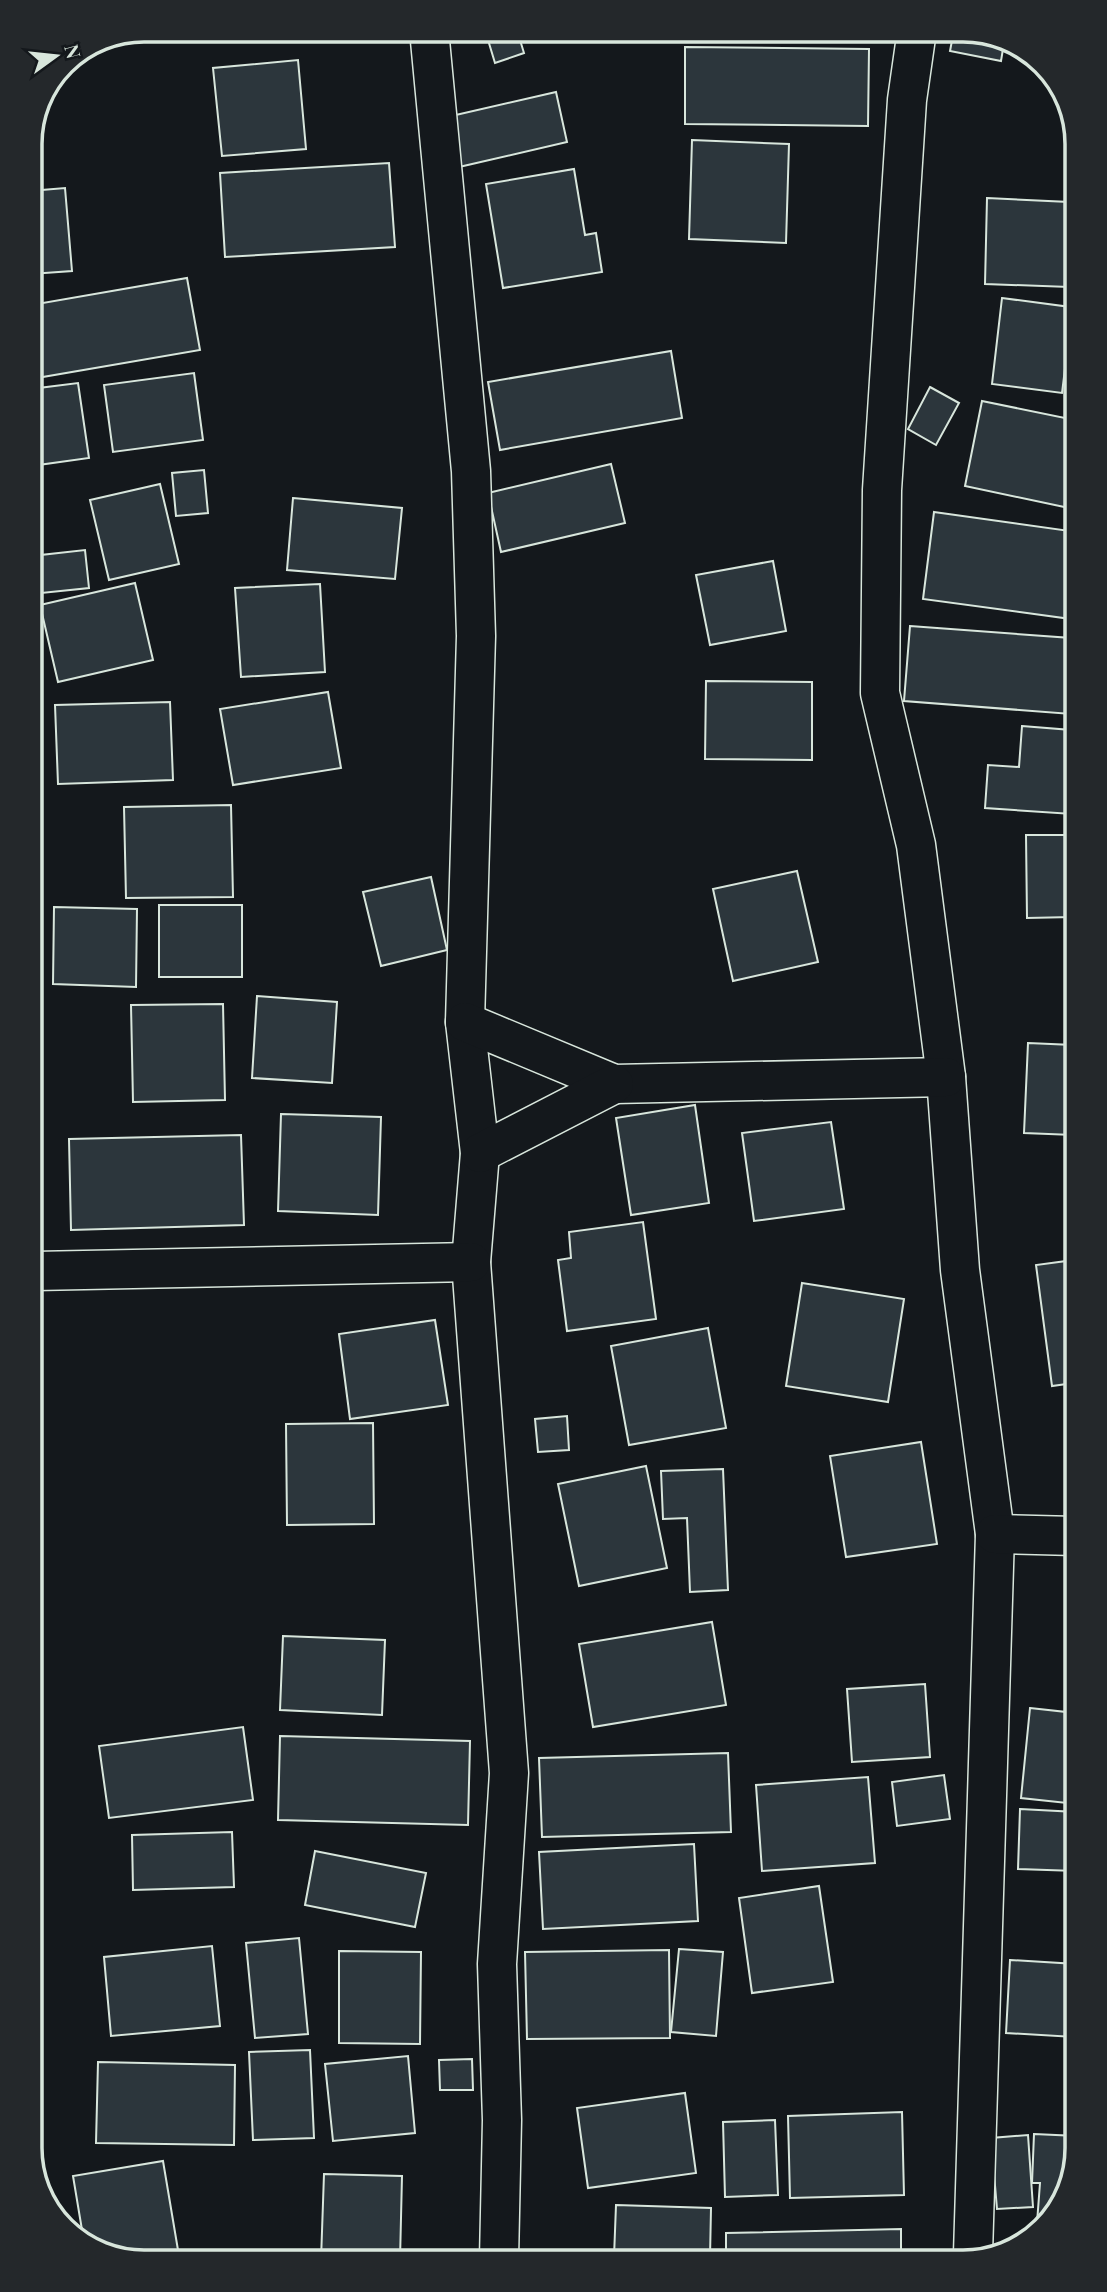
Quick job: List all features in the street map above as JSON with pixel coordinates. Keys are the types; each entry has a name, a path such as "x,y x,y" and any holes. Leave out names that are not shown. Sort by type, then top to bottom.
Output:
{"street":[{"path":"430,42 471,471 476,636 465,1022 480,1153 471,1262 509,1773 497,1964 502,2120 499,2250"},
{"path":"915,42 907,100 881,490 880,693 916,845 946,1077 960,1270 995,1534 973,2249"},
{"path":"465,1022 614,1084 946,1077"},
{"path":"480,1153 614,1084"},
{"path":"42,1271 471,1262"},
{"path":"995,1534 1065,1536"}],"building":[{"path":"489,42 521,42 524,53 495,63"},
{"path":"952,42 983,44 1003,50 1001,61 950,51"},
{"path":"685,47 869,49 868,126 685,124"},
{"path":"298,60 306,149 222,156 213,68"},
{"path":"556,92 567,142 459,167 447,117"},
{"path":"692,140 789,144 786,243 689,239"},
{"path":"389,163 395,247 225,257 220,173"},
{"path":"574,169 585,235 596,233 602,272 503,288 486,184"},
{"path":"65,188 72,271 42,273 42,190"},
{"path":"987,198 1065,202 1065,287 985,284"},
{"path":"187,278 200,350 42,377 42,303"},
{"path":"1002,298 1065,306 1065,369 1062,393 992,384"},
{"path":"671,351 682,418 500,450 488,382"},
{"path":"194,373 203,440 113,452 104,385"},
{"path":"78,383 89,458 42,464 42,388"},
{"path":"930,387 959,403 936,445 908,429"},
{"path":"982,401 1065,418 1065,507 965,486"},
{"path":"611,464 625,523 501,552 488,493"},
{"path":"204,470 208,513 176,516 172,473"},
{"path":"160,484 179,564 109,580 90,500"},
{"path":"293,498 402,508 395,579 287,570"},
{"path":"934,512 1065,530 1065,618 923,599"},
{"path":"85,550 89,588 42,593 42,555"},
{"path":"773,561 786,631 710,645 696,575"},
{"path":"135,583 153,660 58,682 42,605"},
{"path":"320,584 325,672 241,677 235,588"},
{"path":"910,626 1065,638 1065,714 904,701"},
{"path":"706,681 812,682 812,760 705,759"},
{"path":"328,692 341,768 233,785 220,709"},
{"path":"170,702 173,780 58,784 55,705"},
{"path":"1022,726 1065,730 1065,814 985,808 988,765 1019,767"},
{"path":"231,805 233,897 126,898 124,807"},
{"path":"1026,835 1065,835 1065,917 1027,918"},
{"path":"797,871 818,962 733,981 713,889"},
{"path":"431,877 447,950 381,966 363,892"},
{"path":"159,905 242,905 242,977 159,977"},
{"path":"54,907 137,909 136,987 53,984"},
{"path":"257,996 337,1002 332,1083 252,1078"},
{"path":"223,1004 225,1100 133,1102 131,1005"},
{"path":"1028,1043 1065,1045 1065,1135 1024,1133"},
{"path":"695,1105 709,1203 631,1215 616,1118"},
{"path":"281,1114 381,1117 378,1215 278,1211"},
{"path":"831,1122 844,1209 754,1221 742,1133"},
{"path":"241,1135 244,1225 71,1230 69,1139"},
{"path":"643,1222 656,1319 567,1331 558,1260 571,1258 569,1232"},
{"path":"1065,1261 1065,1384 1052,1386 1036,1265"},
{"path":"802,1283 904,1299 888,1402 786,1386"},
{"path":"435,1320 448,1405 350,1419 339,1334"},
{"path":"708,1328 726,1428 629,1445 611,1346"},
{"path":"567,1416 569,1450 538,1452 535,1419"},
{"path":"373,1423 374,1524 287,1525 286,1424"},
{"path":"921,1442 937,1544 846,1557 830,1456"},
{"path":"646,1466 667,1568 579,1586 558,1484"},
{"path":"723,1469 728,1590 690,1592 687,1518 663,1519 661,1471"},
{"path":"712,1622 726,1705 593,1727 579,1644"},
{"path":"283,1636 385,1640 382,1715 280,1710"},
{"path":"925,1684 930,1757 852,1762 847,1689"},
{"path":"1030,1708 1065,1712 1065,1803 1021,1798"},
{"path":"243,1727 253,1800 109,1818 99,1746"},
{"path":"280,1736 470,1741 468,1825 278,1820"},
{"path":"728,1753 731,1832 542,1837 539,1758"},
{"path":"944,1775 950,1819 897,1826 892,1782"},
{"path":"868,1777 875,1863 762,1871 756,1785"},
{"path":"1020,1809 1065,1811 1065,1871 1018,1869"},
{"path":"232,1832 234,1887 133,1890 132,1835"},
{"path":"694,1844 698,1921 543,1929 539,1852"},
{"path":"315,1851 426,1873 415,1927 305,1905"},
{"path":"819,1886 833,1982 752,1993 739,1898"},
{"path":"299,1938 308,2034 255,2038 246,1943"},
{"path":"212,1946 220,2026 111,2036 104,1957"},
{"path":"679,1949 723,1952 716,2036 671,2032"},
{"path":"669,1950 670,2038 527,2039 525,1952"},
{"path":"339,1951 421,1952 420,2044 339,2043"},
{"path":"1010,1960 1065,1963 1065,2036 1006,2033"},
{"path":"310,2050 314,2138 253,2140 249,2052"},
{"path":"408,2056 415,2133 333,2141 325,2064"},
{"path":"472,2059 473,2090 440,2090 439,2060"},
{"path":"98,2062 235,2065 234,2145 96,2143"},
{"path":"685,2093 696,2173 588,2188 577,2108"},
{"path":"902,2112 904,2195 790,2198 788,2116"},
{"path":"775,2120 778,2195 725,2197 723,2122"},
{"path":"1034,2134 1065,2135 1062,2174 1048,2205 1037,2218 1040,2183 1032,2183"},
{"path":"1028,2135 1033,2207 997,2209 991,2138"},
{"path":"163,2161 178,2250 124,2248 111,2245 82,2229 73,2176"},
{"path":"324,2174 402,2176 400,2250 321,2250"},
{"path":"616,2205 711,2208 710,2250 614,2250"},
{"path":"901,2229 901,2250 726,2250 726,2233"}]}
